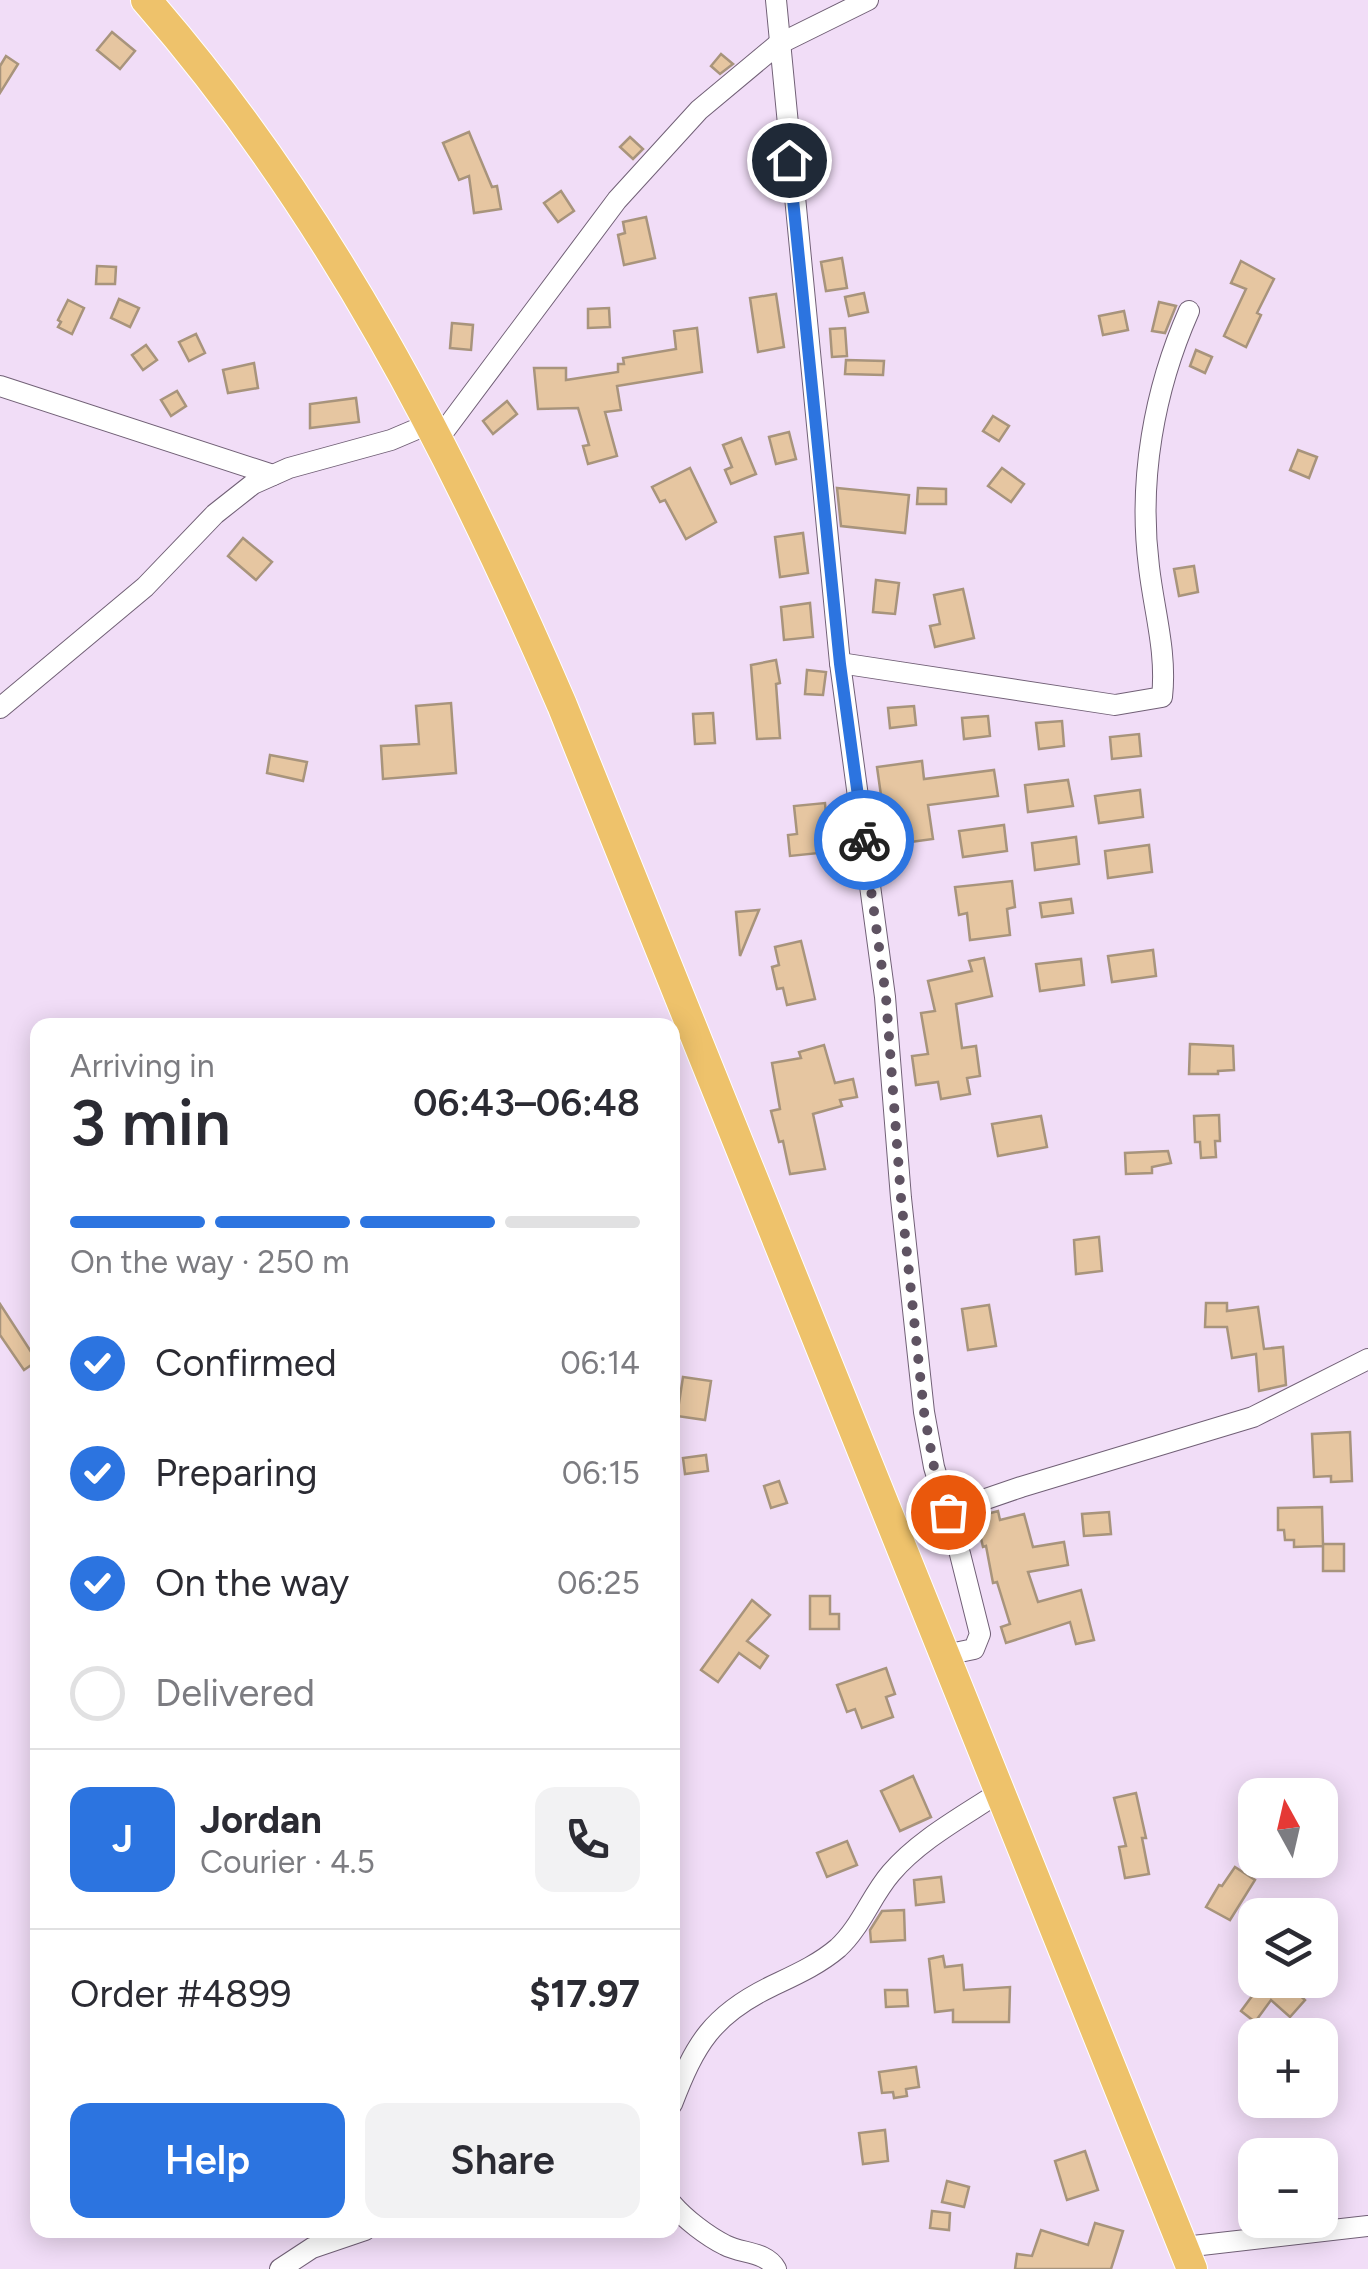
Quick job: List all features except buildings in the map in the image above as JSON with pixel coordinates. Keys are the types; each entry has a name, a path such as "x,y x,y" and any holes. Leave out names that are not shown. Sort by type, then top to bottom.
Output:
{"highway":[{"path":"146,0 247,128 321,236 435,431 502,565 562,705 676,1018"},
{"path":"680,1028 945,1655 1188,2258"}],"street":[{"path":"776,0 840,664 886,997 901,1198 924,1412 934,1467 980,1641 974,1649 945,1655"},
{"path":"0,708 145,587 215,514 253,484 273,474 435,431 617,200 700,110 778,44 868,0"},
{"path":"840,664 1116,705 1162,696 1165,668 1146,528 1147,475 1162,383 1189,311"},
{"path":"0,386 273,474"},
{"path":"948,1512 1021,1486 1253,1417 1368,1359"},
{"path":"680,2085 697,2045 718,2020 832,1952 848,1938 895,1868 927,1841 1001,1791"},
{"path":"680,2211 717,2241 766,2257 776,2269"},
{"path":"1188,2258 1368,2226"},
{"path":"280,2269 312,2248 341,2238"}],"way so far":[{"path":"864,840 886,997 901,1198 924,1412 934,1467 948,1512"}],"route":[{"path":"789,160 840,664 864,840"}]}
